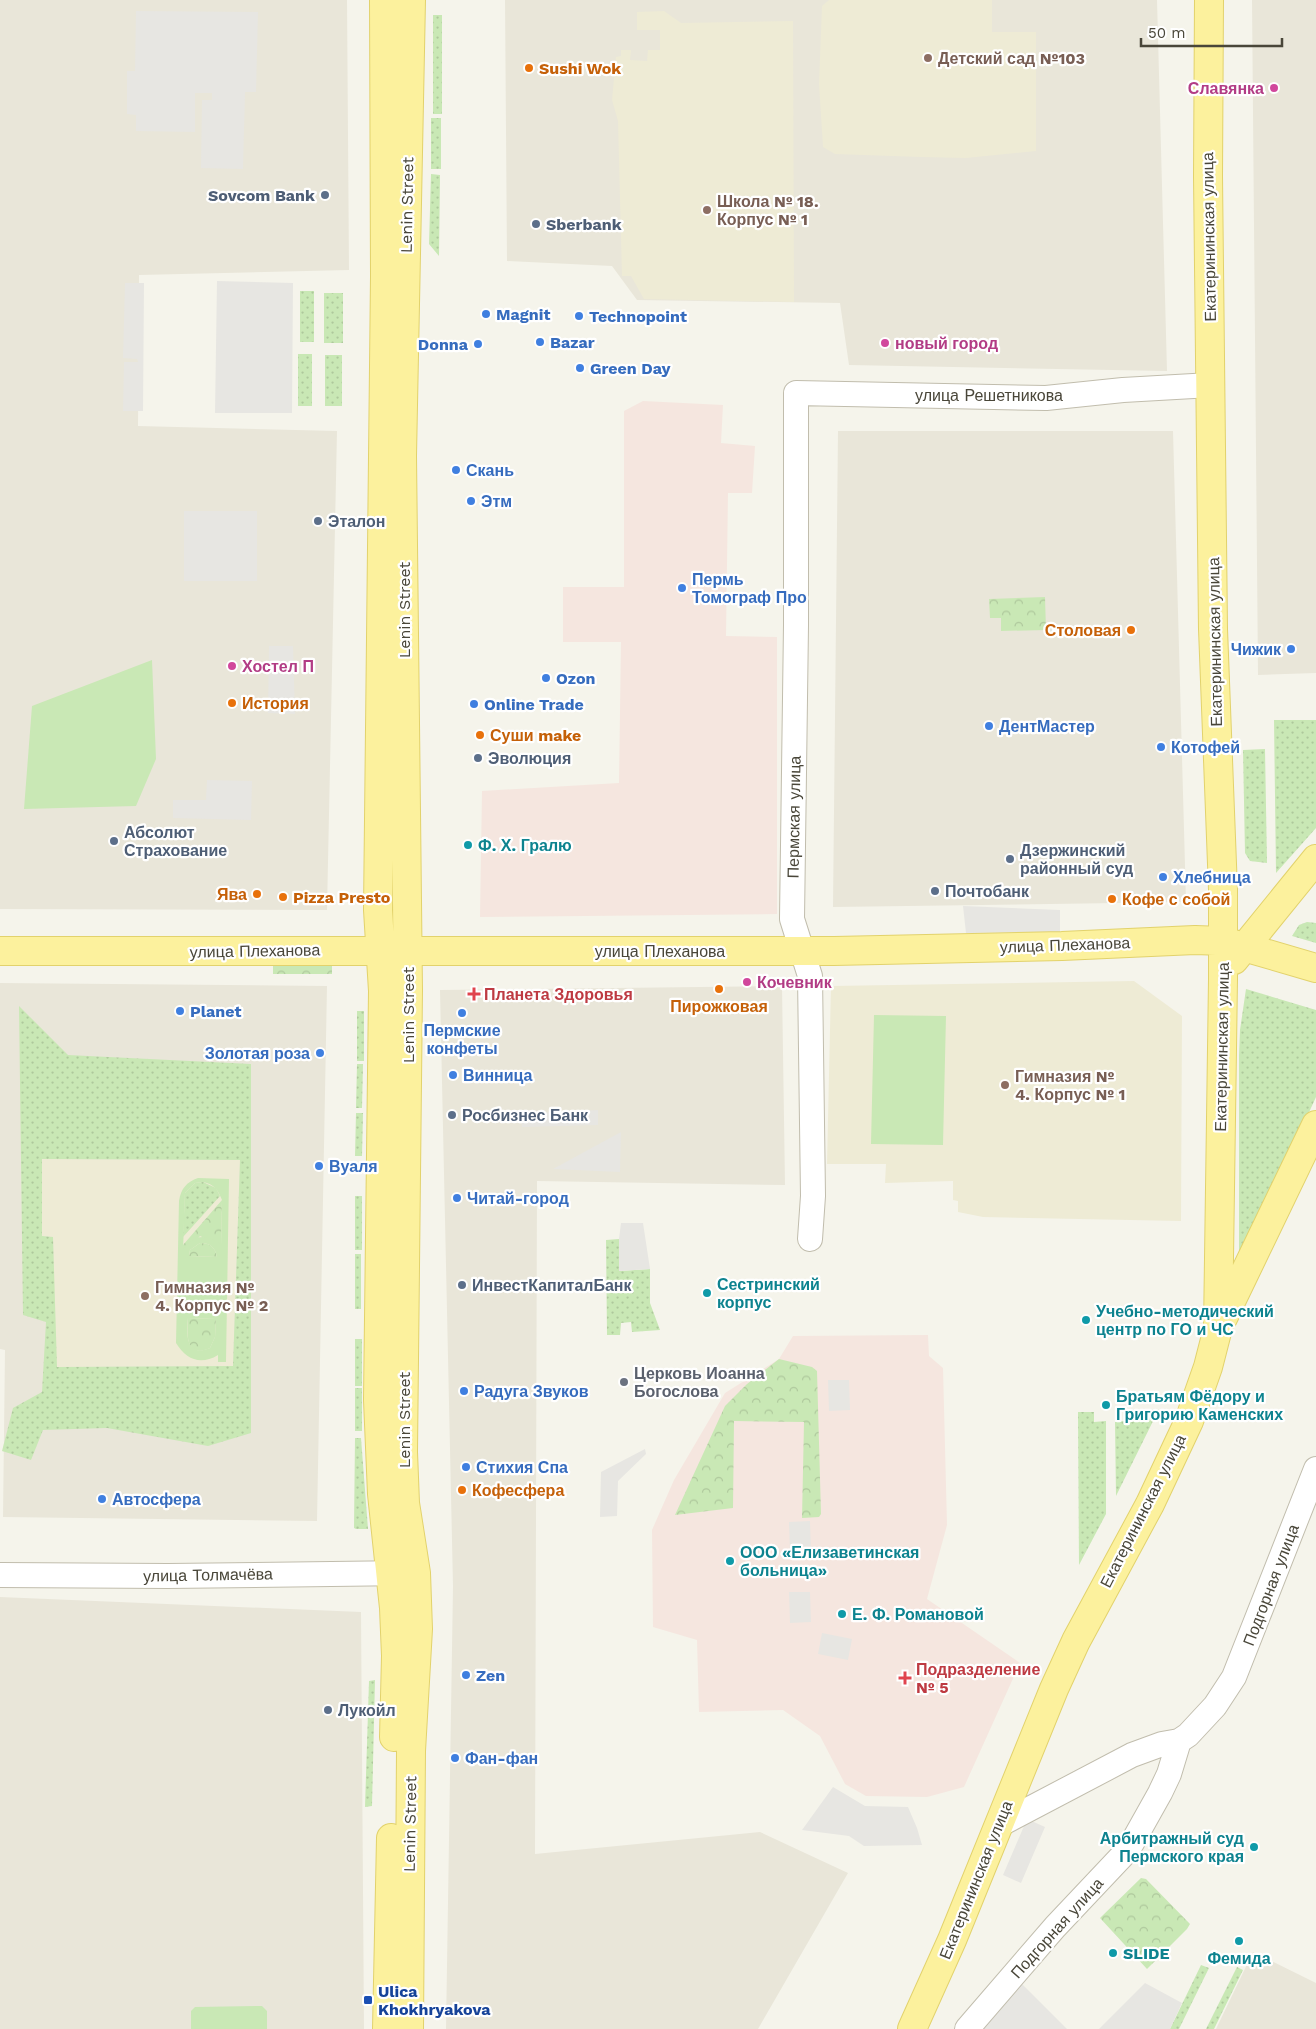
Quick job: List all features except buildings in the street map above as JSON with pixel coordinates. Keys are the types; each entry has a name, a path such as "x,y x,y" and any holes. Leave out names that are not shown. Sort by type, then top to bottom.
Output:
{"main road":[{"name":"Lenin Street","path":"384,0 385,286 378,910 408,990 403,1452 405,1503 403,1572 394,1608 396,1656 387,2029"},
{"name":"Lenin Street","path":"394,950 411,0"},
{"name":"Екатерининская улица","path":"912,2029 948,1949 1066,1663 1150,1504 1189,1421 1208,1367 1218,1328 1223,979 1234,943 1213,629 1208,176 1209,0"},
{"path":"1234,943 1316,859"},
{"name":"улица Плеханова","path":"0,951 802,950 1234,943 1316,968"},
{"path":"1218,1328 1316,1125"},
{"name":"Lenin Street","path":"403,1572 418,1629 411,1751 408,2029"}],"street":[{"name":"улица Решетникова","path":"796,393 1046,398 1123,390 1211,385"},
{"name":"Пермская улица","path":"796,393 796,625 792,918 810,976 813,1196 810,1239"},
{"name":"Подгорная улица","path":"967,2029 1055,1927 1127,1849 1160,1794 1180,1741 1215,1706 1234,1677 1316,1469"},
{"name":"улица Толмачёва","path":"0,1575 168,1576 403,1572"},
{"path":"1000,1825 1132,1755 1162,1744 1180,1741"}],"shaded area":[{"path":"0,0 347,0 349,270 139,275 138,426 337,431 327,910 0,909"},
{"path":"505,0 1157,0 1167,371 849,365 840,303 637,300 612,266 507,261"},
{"name":"Детский сад №103","path":"829,0 992,0 992,32 1036,32 1036,151 966,158 835,154 823,147 819,84 822,6"},
{"path":"1252,0 1316,0 1316,673 1258,675"},
{"path":"136,11 258,12 256,92 245,92 243,169 201,168 202,100 212,100 212,93 195,93 195,132 136,131 136,115 127,114 127,71 135,71"},
{"name":"Школа № 18. Корпус № 1","path":"664,11 681,23 793,21 794,302 644,299 631,276 622,276 618,121 612,100 616,57 621,56 621,50 631,50 630,60 647,61 648,50 660,50 660,30 637,30 637,12"},
{"path":"217,281 293,283 292,413 215,413"},
{"path":"125,283 144,283 143,411 123,411 124,362 138,362 137,359 123,358"},
{"path":"643,401 723,405 721,443 755,446 752,493 728,493 726,636 777,637 777,914 480,917 482,791 619,783 621,642 563,642 563,587 624,587 624,411"},
{"path":"838,431 1173,431 1186,902 833,907"},
{"path":"184,511 257,511 257,581 184,581"},
{"path":"269,646 293,646 295,714 268,713"},
{"path":"207,780 252,781 251,820 173,818 173,800 206,800"},
{"path":"963,906 1060,910 1060,932 966,933"},
{"name":"Гимназия № 4. Корпус № 1","path":"1134,981 1182,1016 1181,1221 983,1217 958,1212 958,1201 953,1200 953,1181 885,1183 886,1164 827,1164 831,986"},
{"path":"0,983 327,986 317,1521 3,1517 5,1350 0,1349"},
{"path":"782,986 785,1185 537,1181 535,1854 760,1832 848,1873 758,2029 446,2029 453,1586 440,990"},
{"path":"598,1110 598,1125 522,1127 521,1114"},
{"path":"621,1132 620,1172 553,1169"},
{"name":"Гимназия № 4. Корпус № 2","path":"42,1159 240,1160 233,1366 56,1367 53,1237 42,1236"},
{"path":"621,1223 643,1223 650,1269 619,1271"},
{"path":"928,1335 929,1356 943,1368 947,1525 927,1599 1020,1663 964,1787 927,1797 866,1796 845,1784 820,1736 783,1710 699,1712 697,1640 653,1627 652,1530 674,1480 725,1393 779,1359 793,1336"},
{"path":"828,1380 849,1380 850,1410 829,1411"},
{"path":"645,1449 646,1454 618,1481 617,1516 600,1517 601,1472"},
{"path":"810,1521 811,1552 790,1552 789,1522"},
{"path":"789,1592 810,1592 811,1622 790,1623"},
{"path":"0,1597 361,1612 364,2029 0,2029"},
{"path":"822,1633 852,1639 848,1660 818,1654"},
{"path":"833,1787 865,1806 908,1807 922,1845 864,1846 849,1836 802,1830"},
{"path":"1027,1819 1045,1827 1021,1883 1003,1875"},
{"path":"1253,1952 1316,1983 1316,2029 1216,2029"},
{"path":"1145,1983 1182,2003 1170,2029 1099,2029"},
{"path":"1022,1984 1067,2029 979,2029"}],"green space":[{"path":"433,15 442,15 442,114 433,114"},
{"path":"431,118 441,118 441,169 431,169"},
{"path":"431,174 440,175 439,256 429,244"},
{"path":"300,291 314,291 314,342 300,342"},
{"path":"324,293 343,293 343,343 324,343"},
{"path":"298,354 312,354 312,406 298,406"},
{"path":"325,355 342,355 342,406 325,406"},
{"path":"1045,597 1046,630 1001,631 1001,618 990,618 989,599"},
{"path":"152,660 156,759 136,806 24,809 32,706"},
{"path":"1274,720 1316,720 1316,828 1276,873"},
{"path":"1265,749 1267,863 1250,861 1245,853 1243,750"},
{"path":"1307,922 1316,923 1316,943 1292,936 1299,925"},
{"path":"332,962 332,974 273,974 273,963"},
{"path":"1246,989 1316,1010 1316,1097 1247,1248 1239,1271 1239,1055 1240,1030"},
{"path":"19,1006 68,1055 251,1064 251,1433 208,1446 107,1428 43,1430 31,1460 2,1451 13,1408 42,1392 46,1322 23,1315","holes":["42,1159 240,1160 233,1366 57,1367 53,1237 42,1236"]},
{"path":"357,1011 364,1011 364,1061 357,1061"},
{"path":"874,1015 946,1016 943,1145 871,1144"},
{"path":"357,1064 363,1064 362,1108 356,1108"},
{"path":"356,1113 363,1113 362,1156 355,1156"},
{"path":"198,1178 229,1179 226,1362 218,1362 218,1355 205,1360 194,1359 184,1353 176,1343 179,1201 183,1189","holes":["203,1182 215,1188 222,1200 221,1245 211,1238 200,1237 190,1241 183,1251 185,1193 195,1183","200,1243 207,1244 212,1246 217,1257 189,1256 190,1250","188,1318 216,1319 215,1337 210,1348 196,1350 192,1347 189,1343"]},
{"path":"203,1182 216,1188 220,1196 183,1237 185,1193 195,1183"},
{"path":"355,1196 362,1196 362,1250 355,1250"},
{"path":"222,1200 221,1246 200,1236 183,1256 183,1245"},
{"path":"619,1239 620,1271 650,1269 650,1303 660,1330 632,1332 631,1322 621,1323 620,1335 607,1335 606,1240"},
{"path":"200,1243 212,1246 217,1257 189,1256 190,1250"},
{"path":"355,1254 361,1254 361,1309 355,1309"},
{"path":"188,1318 216,1319 215,1337 210,1348 202,1351 192,1348 188,1337"},
{"path":"355,1339 362,1339 362,1386 355,1386"},
{"path":"779,1359 812,1367 817,1371 821,1514 819,1517 802,1518 804,1422 734,1421 733,1508 675,1515 725,1406 747,1384"},
{"path":"355,1388 362,1388 362,1431 355,1431"},
{"path":"1159,1409 1116,1496 1115,1422 1125,1421 1126,1410"},
{"path":"1078,1412 1094,1412 1094,1422 1106,1421 1106,1514 1079,1565"},
{"path":"355,1438 361,1438 368,1529 354,1528"},
{"path":"375,1680 372,1806 365,1807 369,1681"},
{"path":"1141,1878 1146,1879 1190,1924 1147,1969 1100,1918"},
{"path":"1201,1965 1209,1968 1179,2029 1170,2029"},
{"path":"1237,1967 1243,1970 1214,2029 1206,2029"},
{"path":"262,2006 267,2011 267,2029 191,2029 191,2011 195,2007"}],"place":[{"name":"Детский сад №103","path":"928,58"},
{"name":"Sushi Wok","path":"529,68"},
{"name":"Славянка","path":"1274,88"},
{"name":"Sovcom Bank","path":"325,195"},
{"name":"Школа № 18. Корпус № 1","path":"707,210"},
{"name":"Sberbank","path":"536,224"},
{"name":"Magnit","path":"486,314"},
{"name":"Technopoint","path":"579,316"},
{"name":"Bazar","path":"540,342"},
{"name":"новый город","path":"885,343"},
{"name":"Donna","path":"478,344"},
{"name":"Green Day","path":"580,368"},
{"name":"Скань","path":"456,470"},
{"name":"Этм","path":"471,501"},
{"name":"Эталон","path":"318,521"},
{"name":"Пермь Томограф Про","path":"682,588"},
{"name":"Столовая","path":"1131,630"},
{"name":"Чижик","path":"1291,649"},
{"name":"Хостел П","path":"232,666"},
{"name":"Ozon","path":"546,678"},
{"name":"История","path":"232,703"},
{"name":"Online Trade","path":"474,704"},
{"name":"ДентМастер","path":"989,726"},
{"name":"Суши make","path":"480,735"},
{"name":"Котофей","path":"1161,747"},
{"name":"Эволюция","path":"478,758"},
{"name":"Абсолют Страхование","path":"114,841"},
{"name":"Ф. Х. Гралю","path":"468,845"},
{"name":"Дзержинский районный суд","path":"1010,859"},
{"name":"Хлебница","path":"1163,877"},
{"name":"Почтобанк","path":"935,891"},
{"name":"Ява","path":"257,894"},
{"name":"Pizza Presto","path":"283,897"},
{"name":"Кофе с собой","path":"1112,899"},
{"name":"Кочевник","path":"747,982"},
{"name":"Пирожковая","path":"719,989"},
{"name":"Планета Здоровья","path":"474,994"},
{"name":"Planet","path":"180,1011"},
{"name":"Пермские конфеты","path":"462,1013"},
{"name":"Золотая роза","path":"320,1053"},
{"name":"Винница","path":"453,1075"},
{"name":"Гимназия № 4. Корпус № 1","path":"1005,1085"},
{"name":"Росбизнес Банк","path":"452,1115"},
{"name":"Вуаля","path":"319,1166"},
{"name":"Читай-город","path":"457,1198"},
{"name":"ИнвестКапиталБанк","path":"462,1285"},
{"name":"Сестринский корпус","path":"707,1293"},
{"name":"Гимназия № 4. Корпус № 2","path":"145,1296"},
{"name":"Учебно-методический центр по ГО и ЧС","path":"1086,1320"},
{"name":"Церковь Иоанна Богослова","path":"624,1382"},
{"name":"Радуга Звуков","path":"464,1391"},
{"name":"Братьям Фёдору и Григорию Каменских","path":"1106,1405"},
{"name":"Стихия Спа","path":"466,1467"},
{"name":"Кофесфера","path":"462,1490"},
{"name":"Автосфера","path":"102,1499"},
{"name":"ООО «Елизаветинская больница»","path":"730,1561"},
{"name":"Е. Ф. Романовой","path":"842,1614"},
{"name":"Zen","path":"466,1675"},
{"name":"Подразделение № 5","path":"905,1678"},
{"name":"Лукойл","path":"328,1710"},
{"name":"Фан-фан","path":"455,1758"},
{"name":"Арбитражный суд Пермского края","path":"1254,1847"},
{"name":"Фемида","path":"1239,1941"},
{"name":"SLIDE","path":"1113,1953"},
{"name":"Ulica Khokhryakova","path":"368,2000"}]}
